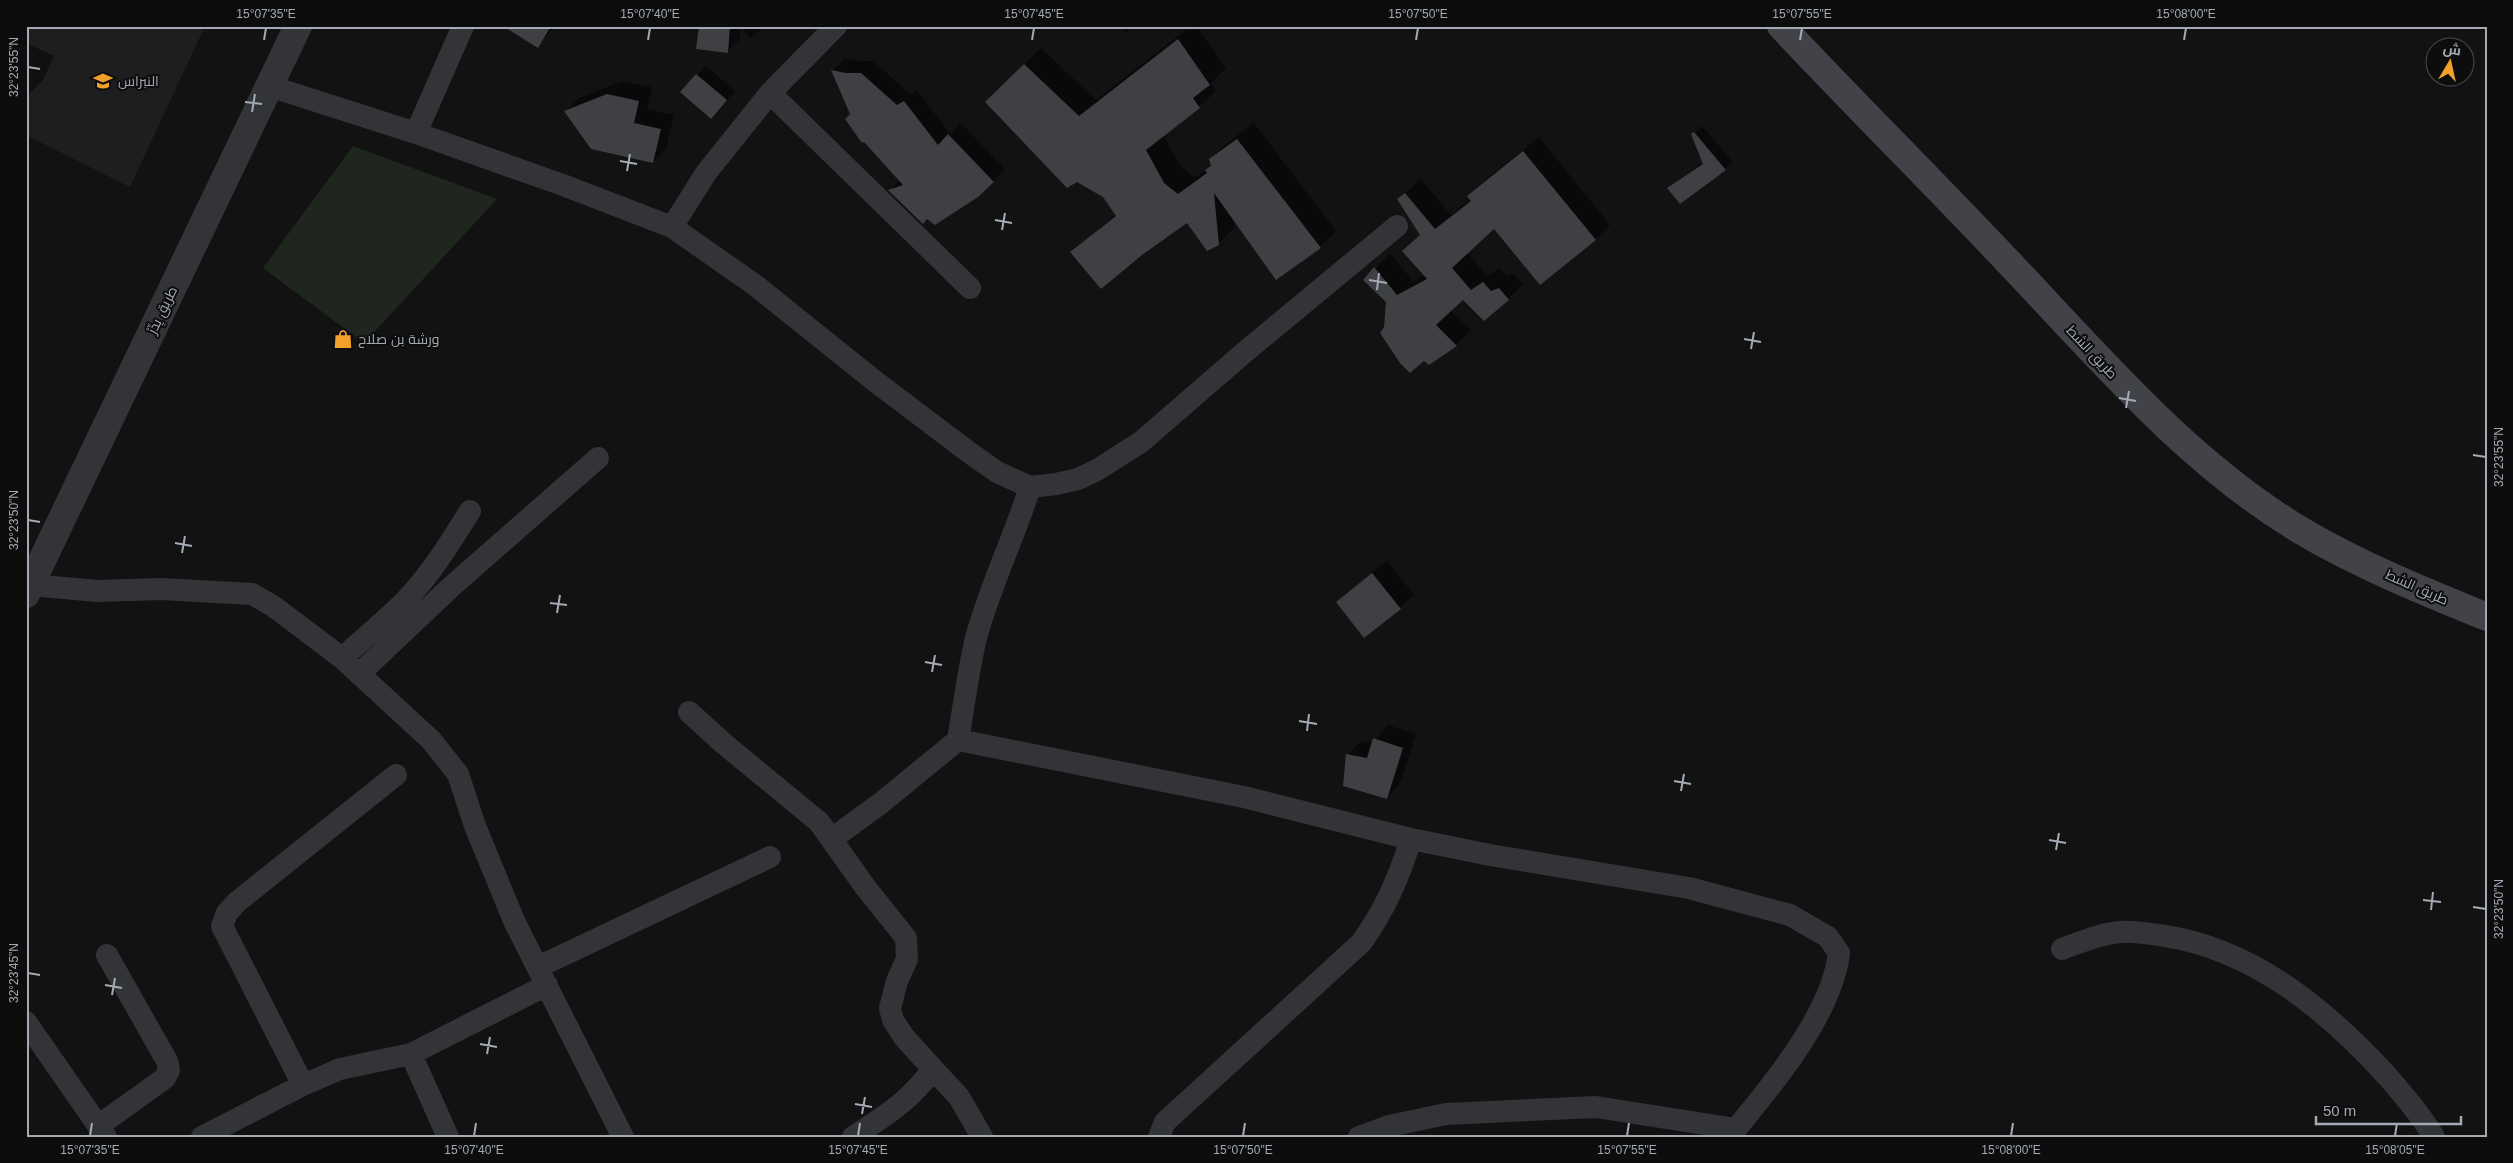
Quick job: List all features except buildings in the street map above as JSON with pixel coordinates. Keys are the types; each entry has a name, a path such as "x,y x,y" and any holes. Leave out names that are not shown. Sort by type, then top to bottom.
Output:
{"main road":[{"name":"طريق الشط","path":"1781,26 1890,141 2014,267 2130,393 2220,472 2301,530 2411,587 2487,617"}],"street":[{"name":"طريق يِدِّرْ","path":"29,589 298,26"},
{"path":"416,134 463,26"},
{"path":"672,227 706,173 770,93 836,26"},
{"path":"269,86 563,185 672,227 755,285 876,382 996,472 1030,487 1056,484 1078,478 1097,470 1141,442 1246,351 1397,226"},
{"path":"770,93 970,288"},
{"path":"359,674 452,586 598,458"},
{"path":"833,838 881,803 958,740 976,639 989,597 1009,549 1030,487"},
{"path":"342,658 404,602 448,547 470,511"},
{"path":"29,589 97,591 162,589 252,594 273,606 342,658 431,740 458,774 475,826 515,923 623,1137"},
{"path":"690,712 731,750 804,809 833,838 866,888 906,938 908,959 897,981 890,1008 893,1020 904,1037 959,1097 982,1137"},
{"path":"958,740 1244,797 1410,839 1490,855 1689,888 1790,915 1828,937 1839,953 1837,974 1805,1038 1773,1084 1734,1133 1596,1107 1446,1114 1389,1126 1360,1137"},
{"path":"303,1085 222,926 227,912 237,902 396,775"},
{"path":"1159,1137 1164,1122 1361,943 1380,916 1398,878 1410,839"},
{"path":"202,1137 232,1129 303,1085 340,1069 411,1054 542,976 770,858"},
{"path":"2062,949 2099,935 2137,932 2187,940 2229,952 2307,1000 2339,1026 2423,1117 2434,1137"},
{"path":"26,1022 102,1131 164,1078 169,1070 167,1061 107,955"},
{"path":"411,1054 448,1137"},
{"path":"853,1137 901,1106 920,1088 933,1069"}],"shaded area":[{"name":"النبراس","path":"26,26 205,26 130,187 26,135"},
{"path":"353,146 497,199 364,343 263,268"}],"place":[{"name":"النبراس","path":"103,81"},
{"name":"ورشة بن صلاح","path":"343,339"}]}
